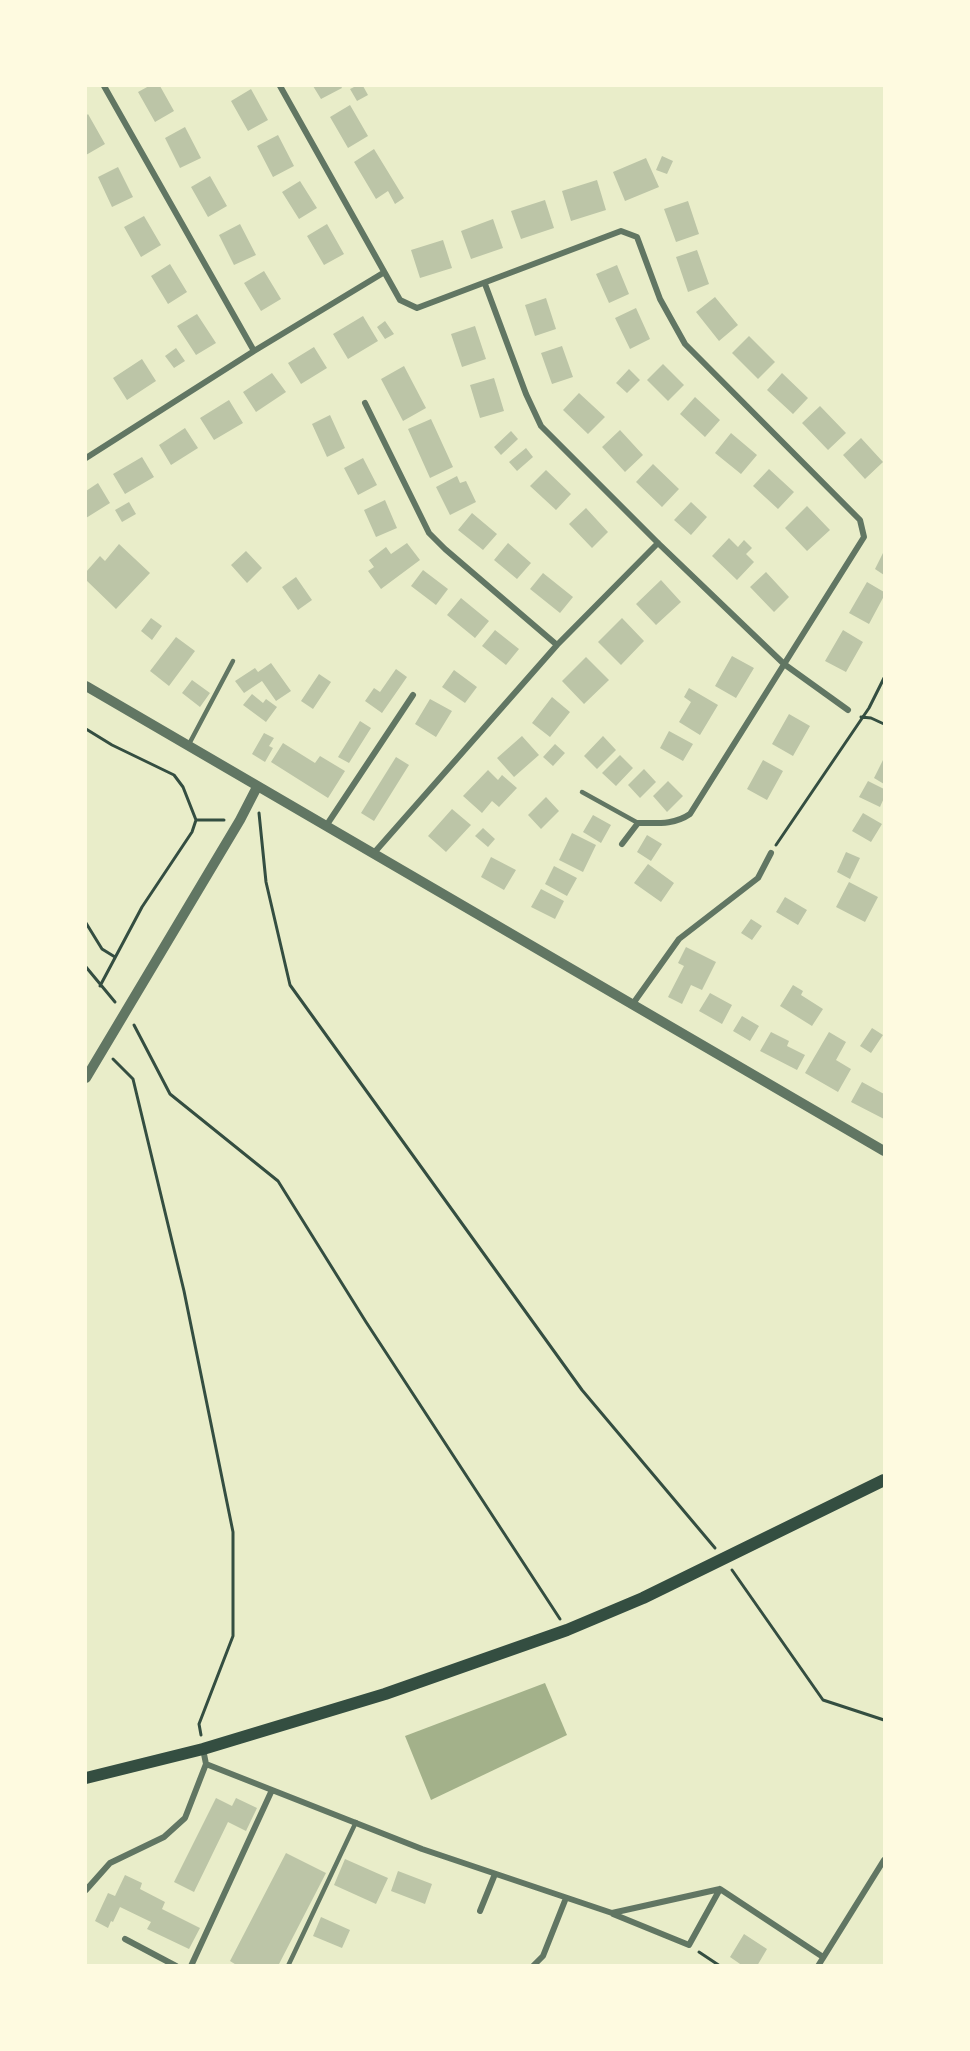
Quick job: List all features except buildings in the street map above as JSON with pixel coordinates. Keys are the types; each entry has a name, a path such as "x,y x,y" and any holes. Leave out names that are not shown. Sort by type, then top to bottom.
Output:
{"main road":[{"path":"86,1778 204,1749 385,1694 567,1630 643,1598 885,1480"}],"street":[{"path":"104,86 254,351"},
{"path":"280,86 400,300 417,308 621,231 637,237 660,299 685,344 860,520 864,537 690,814 682,820 668,823 638,823 622,844"},
{"path":"86,459 254,351 384,273"},
{"path":"485,284 526,394 542,426 658,543 784,663 848,710"},
{"path":"364,403 429,533 557,645"},
{"path":"373,854 557,645 658,543"},
{"path":"86,686 885,1151"},
{"path":"327,826 413,695"},
{"path":"86,1078 240,820 257,787"},
{"path":"632,1005 679,939 758,878 771,853"},
{"path":"86,1890 110,1863 164,1838 185,1818 207,1764 204,1749"},
{"path":"207,1764 422,1849 612,1914 689,1945 720,1890"},
{"path":"191,1965 272,1790"},
{"path":"818,1965 885,1860"},
{"path":"480,1911 495,1874"},
{"path":"612,1914 720,1890 823,1957"},
{"path":"533,1965 543,1956 566,1898"},
{"path":"125,1940 176,1965"}],"lane":[{"path":"188,746 232,661"},
{"path":"582,792 638,823"},
{"path":"288,1965 356,1822"}],"path":[{"path":"771,853 869,708 885,678"},
{"path":"848,710 885,724"},
{"path":"86,729 112,745 174,775 183,787 196,820 192,832 142,907 100,986"},
{"path":"257,787 266,882 291,986 582,1390 724,1558 823,1700 885,1720"},
{"path":"196,820 240,820"},
{"path":"86,923 102,949 115,957"},
{"path":"86,967 110,997 126,1011 170,1094 278,1181 366,1322 567,1630"},
{"path":"101,1052 115,1060 133,1079 184,1291 233,1532 232,1636 199,1724 204,1749"},
{"path":"689,1945 720,1965"}],"shaded area":[{"path":"545,1683 567,1735 431,1800 405,1736"}]}
